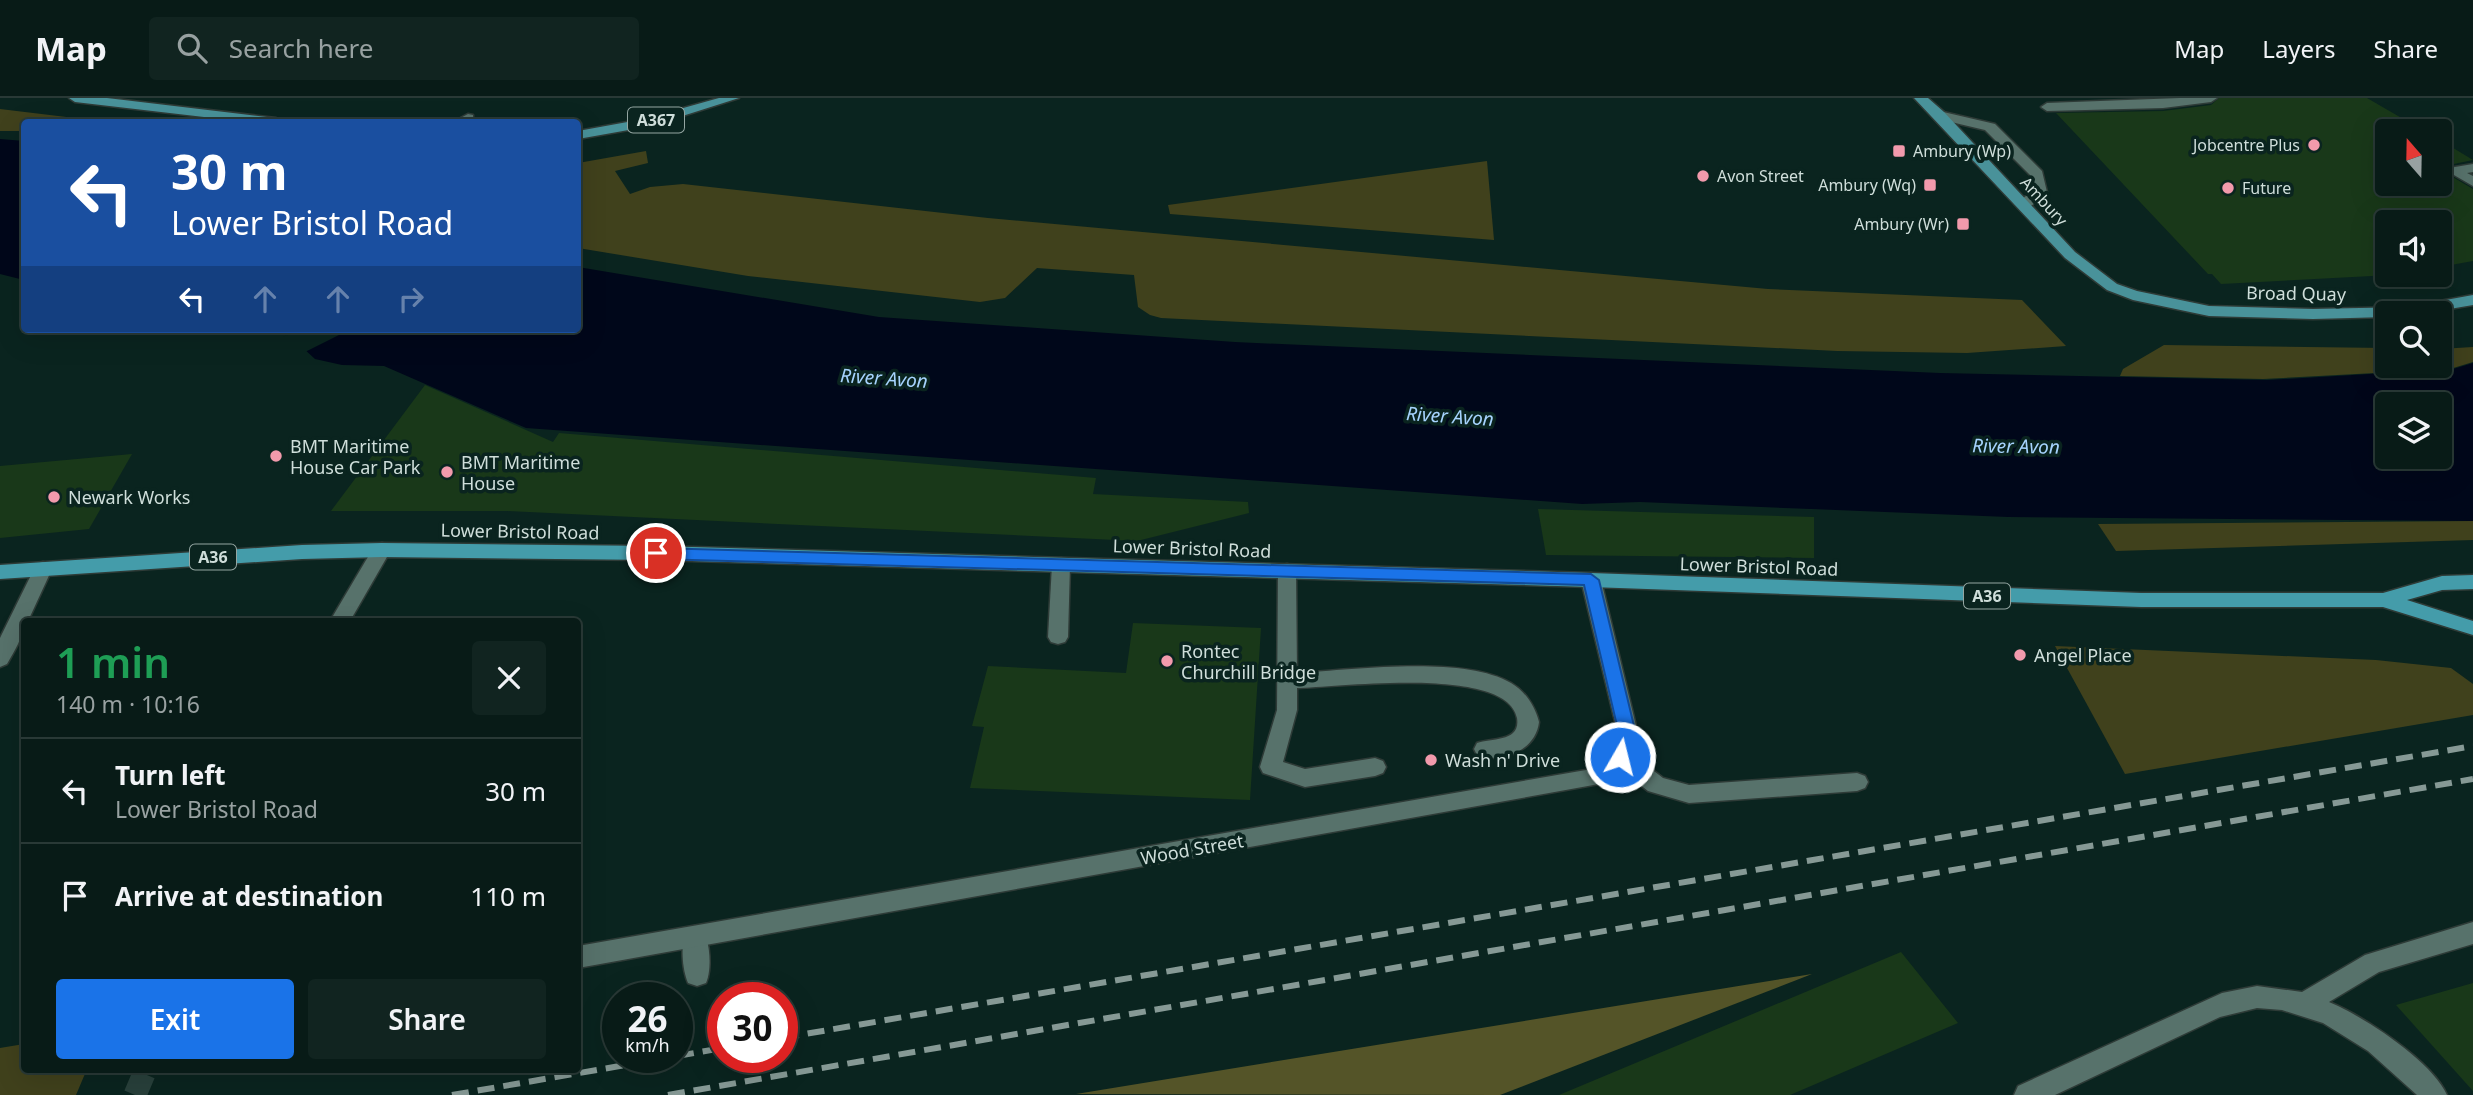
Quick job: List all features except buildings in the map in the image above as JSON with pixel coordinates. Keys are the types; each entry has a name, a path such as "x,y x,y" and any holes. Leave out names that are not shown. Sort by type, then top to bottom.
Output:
{"highway":[{"name":"Lower Bristol Road","path":"0,572 302,552 382,550 656,553 1591,580 2141,600 2384,600 2442,583 2473,582"},
{"name":"Lower Bristol Road","path":"2384,600 2473,628"}],"main road":[{"path":"75,98 251,119"},
{"name":"A367","path":"581,134 646,123 733,98"},
{"name":"Ambury","path":"1920,98 2092,274 2112,287 2160,303"},
{"name":"Broad Quay","path":"2452,304 2473,300"},
{"name":"Broad Quay","path":"2160,303 2222,311 2375,313"},
{"path":"2452,310 2473,309"}],"street":[{"path":"2047,107 2163,104 2211,98"},
{"path":"1939,115 1980,122 1990,127 2037,174 2040,192 2024,204"},
{"path":"2473,167 2454,171 2473,182"},
{"path":"342,618 382,550"},
{"path":"1058,637 1060,565"},
{"path":"0,659 43,569"},
{"path":"1287,571 1287,710 1271,767 1305,778 1375,767"},
{"path":"1591,580 1627,730 1620,757 1656,785 1689,794 1857,782"},
{"path":"1285,681 1457,676 1502,687 1519,701 1529,717 1528,730 1515,744 1485,749"},
{"name":"Wood Street","path":"581,956 1591,778 1620,757"},
{"path":"2304,1004 2373,963 2473,933"},
{"path":"695,937 697,975"},
{"path":"2027,1095 2217,1007 2256,997 2304,1004 2355,1025 2411,1069 2434,1095"}],"shaded area":[{"path":"0,109 83,119 21,119 21,131 0,131"},
{"path":"646,151 648,163 615,171 630,194 650,187 683,184 988,218 1768,289 2022,300 2066,346 1967,353 1837,351 1161,318 1138,307 1134,275 1037,268 1005,298 980,302 748,276 581,248 581,162"},
{"path":"1487,161 1494,240 1170,214 1168,205"},
{"path":"2164,345 2375,348 2375,373 2263,379 2120,376 2123,369"},
{"path":"2473,347 2473,362 2452,368 2452,348"},
{"path":"2473,521 2473,540 2116,551 2098,524"},
{"path":"2055,646 2376,660 2451,668 2473,684 2473,715 2125,774"},
{"path":"1812,974 1500,1095 1076,1094"},
{"path":"21,1044 21,1073 85,1073 76,1095 0,1095 0,1048"}],"water":[{"path":"0,139 21,141 21,279 0,274"},
{"name":"River Avon","path":"581,267 879,317 1235,342 1940,373 2267,380 2375,374 2375,378 2452,378 2452,369 2473,363 2473,521 2008,517 1640,502 1582,504 526,428 384,366 342,365 315,359 289,335 280,333 581,333"}],"pier":[{"path":"292,333 343,333 303,353 283,337"}],"tunnel":[{"path":"135,1095 144,1073"}],"railway":[{"path":"798,1035 2473,746"},
{"path":"668,1095 2473,779"},
{"path":"693,1053 707,1051"},
{"path":"581,1073 602,1069"},
{"path":"452,1095 579,1073"}],"place":[{"name":"Jobcentre Plus","path":"2314,145"},
{"name":"Ambury (Wp)","path":"1899,151"},
{"name":"Avon Street","path":"1703,176"},
{"name":"Ambury (Wq)","path":"1930,185"},
{"name":"Future","path":"2228,188"},
{"name":"Ambury (Wr)","path":"1963,224"},
{"name":"BMT Maritime House Car Park","path":"276,456"},
{"name":"BMT Maritime House","path":"447,472"},
{"name":"Newark Works","path":"54,497"},
{"name":"Angel Place","path":"2020,655"},
{"name":"Rontec Churchill Bridge","path":"1167,661"},
{"name":"Wash n' Drive","path":"1431,760"}],"route":[{"path":"656,553 1591,580 1627,730 1620,757"}]}
